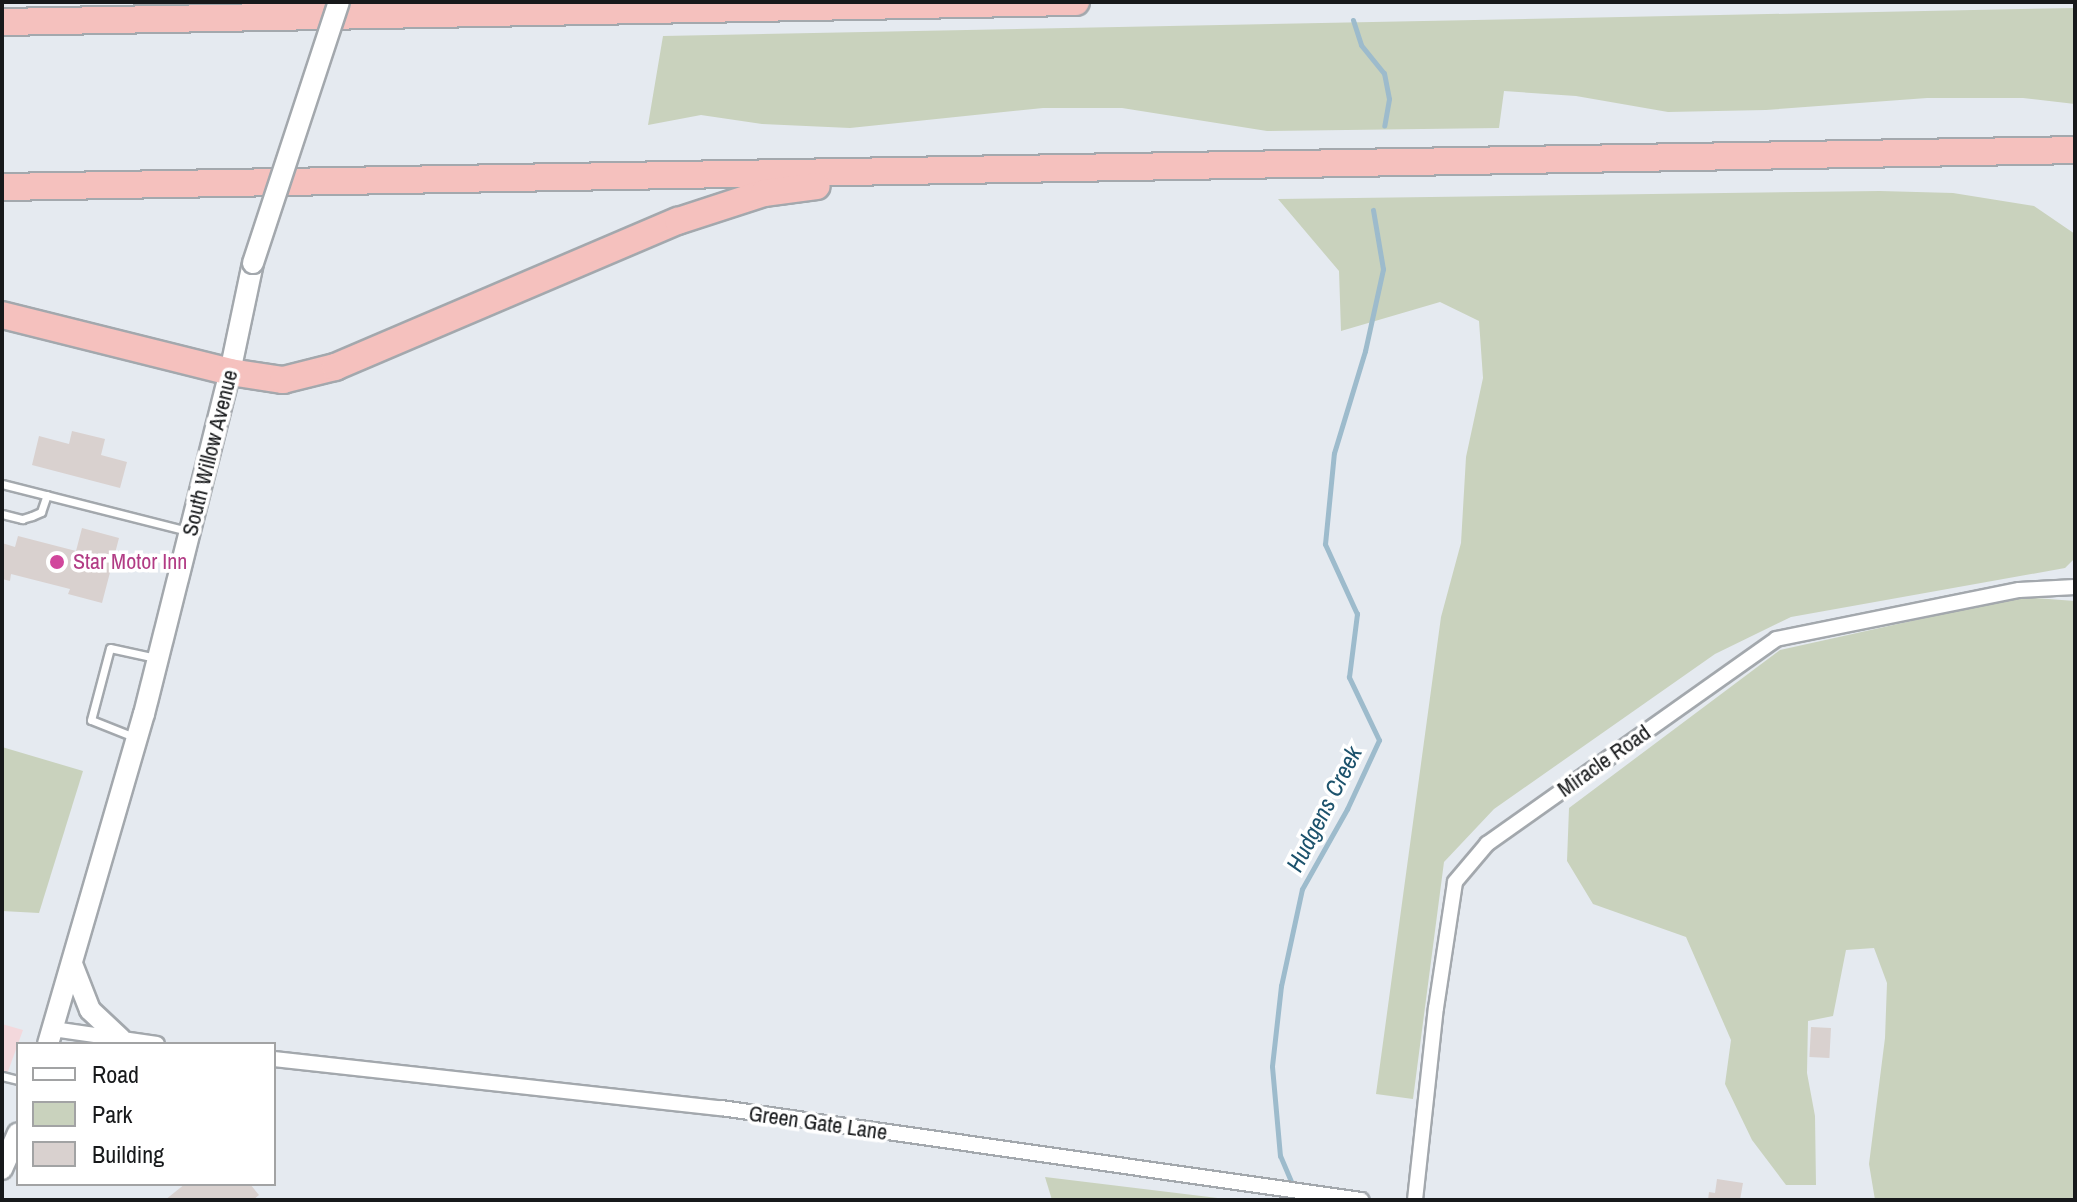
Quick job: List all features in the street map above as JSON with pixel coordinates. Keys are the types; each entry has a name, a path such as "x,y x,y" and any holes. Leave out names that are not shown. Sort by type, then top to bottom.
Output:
{"highway":[{"path":"2,22 1076,2"},
{"path":"2,187 2075,150"},
{"path":"2,315 230,372 283,380 335,367 678,221 764,193 940,170"}],"main road":[{"name":"South Willow Avenue","path":"51,1037 158,659 230,372 253,263 339,2"},
{"path":"72,964 90,1010 121,1039"},
{"path":"4,1158 16,1137"}],"street":[{"name":"Miracle Road","path":"1415,1200 1436,1008 1455,882 1487,844 1776,639 2019,590 2075,587"},
{"path":"51,1037 143,1042"},
{"name":"Green Gate Lane","path":"276,1059 721,1108 1361,1200"}],"lane":[{"path":"2,484 190,531"},
{"path":"2,514 22,519 32,516 41,512 47,495"},
{"path":"137,738 91,720 110,648 158,659"}],"shaded area":[{"path":"2,1024 23,1030 16,1042 2,1088"}],"green space":[{"path":"2075,8 2075,104 2023,98 1927,98 1766,110 1668,112 1576,96 1504,91 1499,128 1267,131 1122,108 1043,108 850,128 762,124 701,115 648,125 663,36"},
{"path":"1880,191 1953,193 2034,206 2075,234 2075,558 2065,568 1791,617 1715,654 1494,809 1444,862 1413,1099 1376,1094 1441,617 1461,543 1466,457 1483,378 1479,321 1440,302 1341,331 1339,271 1278,199"},
{"path":"2020,597 2075,601 2075,1200 1875,1200 1869,1164 1885,1038 1887,983 1874,948 1846,950 1833,1016 1808,1021 1807,1073 1815,1116 1816,1185 1786,1185 1752,1140 1725,1084 1731,1040 1686,937 1593,904 1567,861 1569,808 1780,650"},
{"path":"2,747 83,771 39,913 2,911"},
{"path":"1045,1177 1234,1200 1052,1200"}],"building":[{"path":"72,431 105,439 101,455 127,462 120,488 32,465 39,436 69,444"},
{"name":"Star Motor Inn","path":"82,528 119,538 102,603 68,594 70,589 11,574 10,581 2,579 2,543 15,547 18,536 76,551"},
{"path":"1811,1027 1831,1028 1829,1058 1809,1057"},
{"path":"1717,1179 1743,1183 1740,1200 1708,1200 1709,1192 1715,1193"},
{"path":"182,1186 252,1186 259,1195 253,1200 165,1200"}],"waterway":[{"path":"1353,20 1361,45 1384,73 1389,99 1384,126"},
{"name":"Hudgens Creek","path":"1293,1186 1280,1156 1272,1066 1281,986 1302,889 1347,809 1379,740 1349,677 1357,614 1325,544 1334,453 1365,351 1383,269 1373,210"}],"place":[{"name":"Star Motor Inn","path":"57,562"}]}
